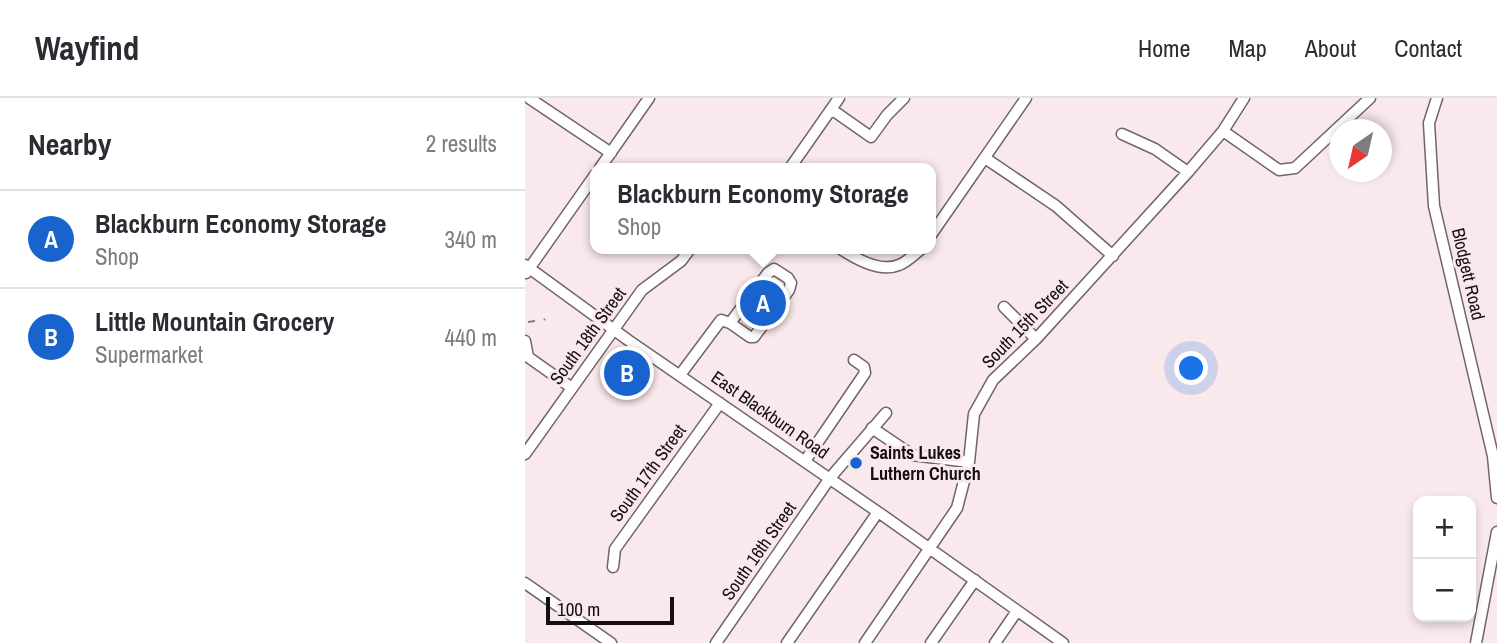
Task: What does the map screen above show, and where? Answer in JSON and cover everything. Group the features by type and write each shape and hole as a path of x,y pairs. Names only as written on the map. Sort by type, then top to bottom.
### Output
{"street":[{"path":"529,98 611,153"},
{"path":"604,163 649,98"},
{"path":"793,163 839,98"},
{"path":"831,109 871,137 904,98"},
{"path":"936,228 1026,98"},
{"name":"South 15th Street","path":"865,643 957,508 969,462 975,414 993,380 1036,339 1188,172 1223,131 1244,98"},
{"path":"1223,131 1279,170 1295,168 1370,98"},
{"name":"Blodgett Road","path":"1437,98 1429,123 1433,206 1493,456 1497,498"},
{"path":"1122,134 1155,149 1188,172"},
{"path":"985,158 1056,206 1113,256"},
{"path":"527,270 590,182"},
{"name":"South 18th Street","path":"525,454 642,290 681,261 686,254"},
{"path":"849,254 863,262 895,267 915,254"},
{"path":"895,267 897,280"},
{"path":"680,375 721,320 754,337 789,289 791,283 788,278 774,269 730,323"},
{"name":"East Blackburn Road","path":"527,270 879,512 1063,643"},
{"path":"1005,307 1036,339"},
{"path":"621,351 628,340"},
{"path":"525,341 528,357 572,388"},
{"path":"649,370 657,359"},
{"path":"804,461 865,373 864,367 854,360"},
{"name":"South 17th Street","path":"613,567 615,549 720,403"},
{"name":"South 16th Street","path":"716,643 830,478 886,413"},
{"path":"872,428 912,455 969,462"},
{"path":"787,643 879,512"},
{"path":"1476,643 1497,533"},
{"path":"931,643 975,580"},
{"path":"525,583 611,643"},
{"path":"995,643 1017,611"}],"path":[{"path":"528,323 535,321"}],"place":[{"name":"Blackburn Economy Storage","path":"763,303"},
{"name":"Little Mountain Grocery","path":"627,373"},
{"name":"Saints Lukes Luthern Church","path":"856,463"}]}
